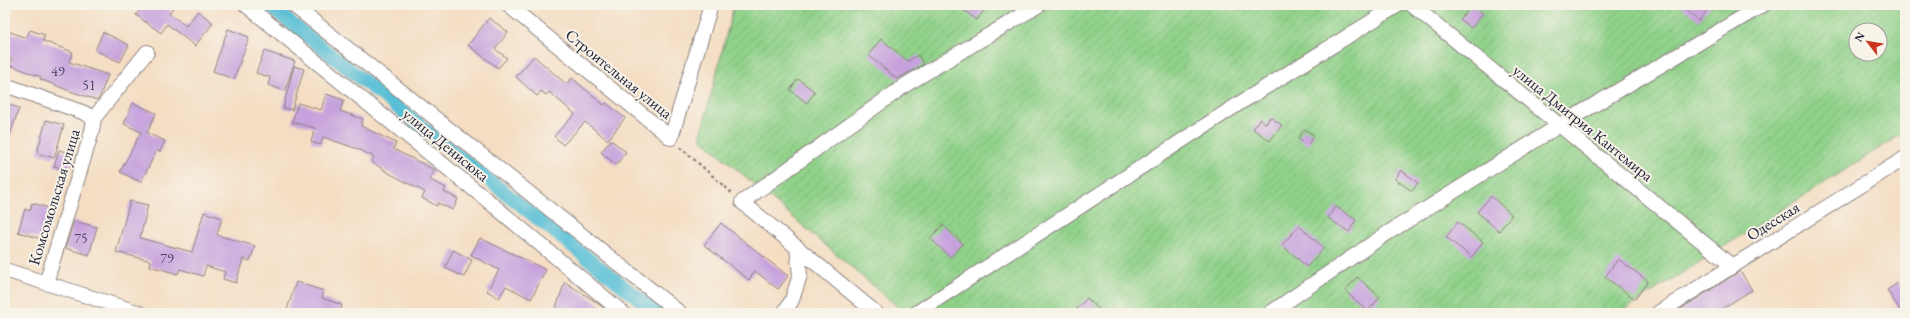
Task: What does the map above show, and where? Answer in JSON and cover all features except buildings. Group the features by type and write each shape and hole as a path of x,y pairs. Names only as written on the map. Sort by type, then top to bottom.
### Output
{"street":[{"name":"улица Денисюка","path":"246,5 487,200 623,313"},
{"path":"293,5 680,313"},
{"name":"Строительная улица","path":"508,5 671,138"},
{"path":"671,138 711,5"},
{"path":"876,313 742,202 907,84 1039,5"},
{"path":"916,313 1234,107 1398,5"},
{"name":"улица Дмитрия Кантемира","path":"1412,5 1732,266"},
{"path":"1270,313 1386,234 1560,125 1763,5"},
{"path":"94,118 147,52"},
{"name":"Комсомольская улица","path":"5,85 82,112 94,118 92,131 46,283"},
{"name":"Одесская","path":"1658,313 1905,158"},
{"path":"784,313 792,300 800,275 797,247"},
{"path":"5,270 140,313"}],"path":[{"path":"671,138 742,202"}],"green space":[{"path":"734,5 1905,5 1905,132 1619,313 905,313 700,138"}],"waterway":[{"path":"268,5 657,313"}]}
